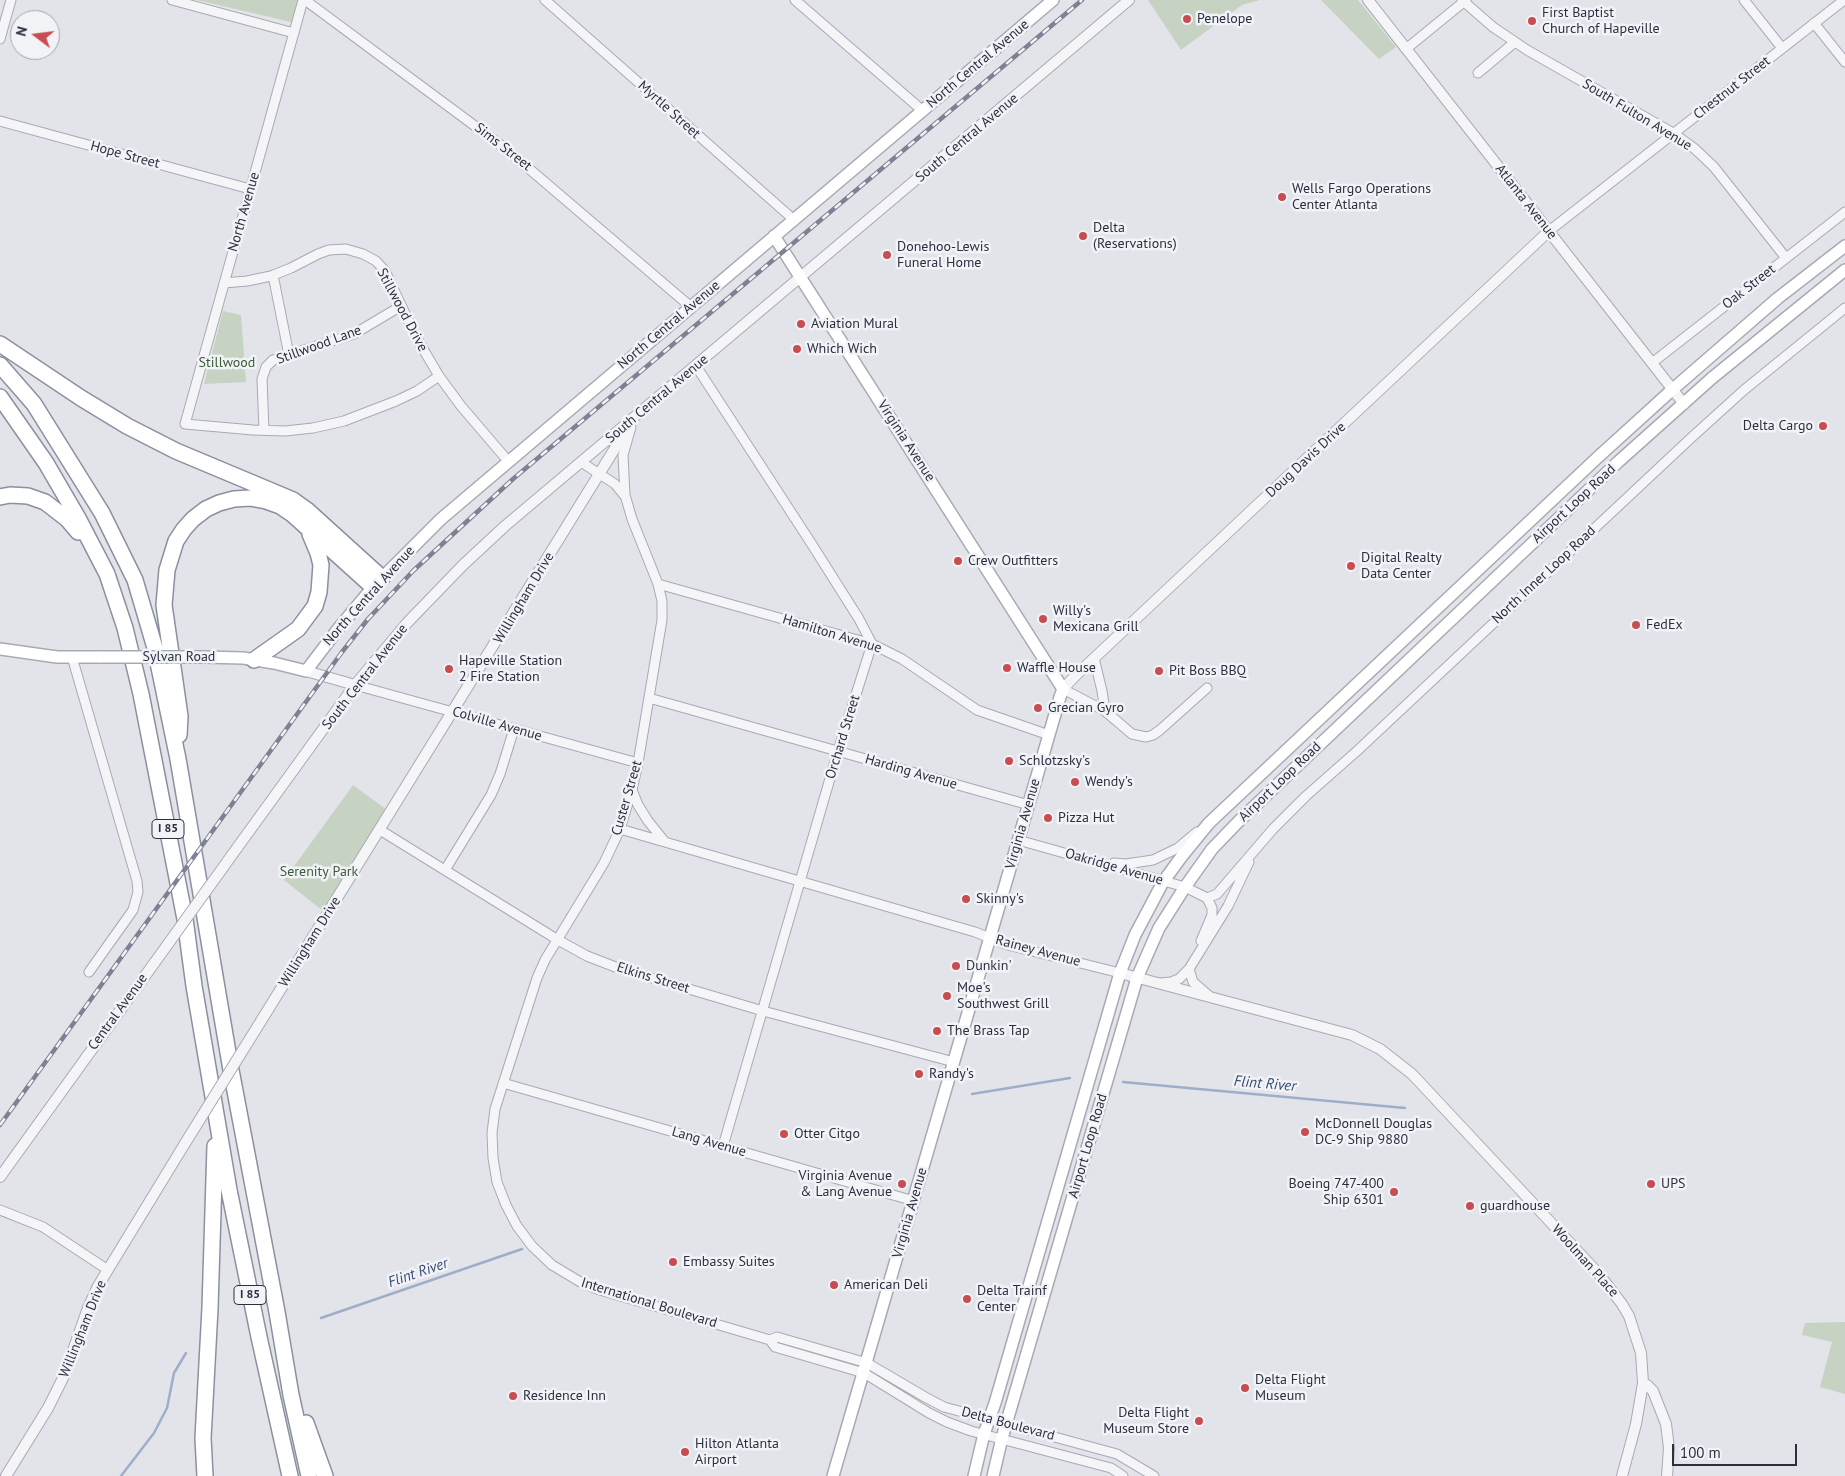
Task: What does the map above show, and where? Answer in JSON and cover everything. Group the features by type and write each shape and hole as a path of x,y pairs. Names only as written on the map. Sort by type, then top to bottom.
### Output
{"highway":[{"path":"0,344 81,398 128,426 176,451 279,492 293,500 307,510 378,583"},
{"name":"I 85","path":"0,365 34,404 102,513 135,580 154,648 178,759 230,1070 277,1312 291,1395 309,1476"},
{"name":"I 85","path":"0,397 46,463 78,518 107,574 124,628 140,694 186,919 194,986 256,1328 290,1476"},
{"path":"0,496 28,496 45,502 67,519 95,552"},
{"path":"178,759 180,716 164,605 167,570 176,541 193,519 206,509 234,499 250,498 266,501 280,506 292,514 378,583"},
{"path":"254,660 298,629 315,606 319,592 321,565 314,540 306,526"},
{"path":"205,1476 204,1438 216,1112"},
{"path":"277,1312 308,1430 325,1476"}],"main road":[{"name":"North Central Avenue","path":"306,671 338,629 378,583 441,519 1053,0"},
{"name":"Virginia Avenue","path":"774,236 1064,689 1018,840 834,1476"},
{"name":"Airport Loop Road","path":"974,1476 984,1434 1120,973 1135,935 1163,882 1209,823 1672,389 1778,298 1845,246"},
{"name":"Airport Loop Road","path":"993,1476 1006,1424 1136,978 1159,928 1185,887 1212,850 1240,820 1618,462 1740,354 1845,270"},
{"name":"Sylvan Road","path":"0,650 72,657 204,657 254,660 306,671"}],"street":[{"path":"0,39 11,0"},
{"path":"172,0 294,33"},
{"name":"North Avenue","path":"264,430 185,424 304,0"},
{"name":"Sims Street","path":"304,0 506,149 691,307"},
{"name":"Myrtle Street","path":"545,0 793,219"},
{"path":"795,0 923,111"},
{"name":"South Central Avenue","path":"237,848 356,685 407,623 463,565 505,526 1129,0"},
{"name":"Atlanta Avenue","path":"1368,0 1684,404"},
{"path":"1744,0 1782,48"},
{"name":"Chestnut Street","path":"1549,231 1844,0"},
{"path":"1406,49 1464,1"},
{"name":"South Fulton Avenue","path":"1464,1 1493,27 1515,42 1673,133 1695,149 1714,167 1786,258"},
{"path":"1814,23 1845,62"},
{"path":"1478,73 1515,42"},
{"name":"Hope Street","path":"0,121 250,189"},
{"name":"Oak Street","path":"1652,363 1845,212"},
{"name":"Doug Davis Drive","path":"1064,689 1070,680 1549,231"},
{"name":"Stillwood Drive","path":"224,283 247,281 273,275 329,250 346,250 363,254 376,261 385,271 416,337 439,376 461,406 508,461"},
{"path":"273,275 290,355"},
{"name":"Stillwood Lane","path":"264,430 262,380 266,367 273,360 354,334 401,306"},
{"name":"North Inner Loop Road","path":"1208,898 1217,894 1273,829 1306,796 1357,751 1691,438 1744,390 1845,308"},
{"path":"696,366 811,543 859,619 872,644"},
{"path":"264,430 285,431 313,428 344,421 396,401 417,391 439,376"},
{"name":"Willingham Drive","path":"6,1476 48,1408 64,1376 88,1308 98,1286 634,417"},
{"name":"Custer Street","path":"503,1083 538,978 558,940 604,863 620,829 638,764 662,620 662,601 658,584 632,519 625,495 623,455 634,417"},
{"path":"581,462 615,484 625,495"},
{"name":"Hamilton Avenue","path":"658,584 872,644 902,659 977,710 1049,735"},
{"name":"Orchard Street","path":"723,1146 838,751 872,644"},
{"path":"72,657 137,881 138,892 133,910 89,972"},
{"path":"1094,658 1105,711"},
{"name":"Sylvan Road","path":"306,671 356,685"},
{"name":"Colville Avenue","path":"356,685 638,764"},
{"path":"1064,689 1105,711 1132,734 1146,737 1160,730 1207,688"},
{"name":"Harding Avenue","path":"649,698 1029,805"},
{"path":"445,870 491,795 500,774 514,729"},
{"path":"632,790 638,805 648,821 666,842"},
{"name":"Airport Loop Road","path":"1091,861 1126,864 1153,860 1178,848 1209,823"},
{"name":"Rainey Avenue","path":"620,829 801,881 1008,945 1352,1035 1380,1049 1405,1067"},
{"name":"Elkins Street","path":"380,830 587,956 618,968 763,1011 954,1062"},
{"name":"Oakridge Avenue","path":"1018,840 1185,887 1208,898"},
{"name":"Central Avenue","path":"0,1177 237,848"},
{"name":"North Inner Loop Road","path":"1157,983 1171,982 1179,979 1189,968 1228,906 1253,853"},
{"path":"1208,898 1212,908 1212,915 1189,968 1193,982 1210,997"},
{"name":"Woolman Place","path":"1405,1067 1598,1273 1615,1294 1629,1316 1641,1353 1643,1383 1636,1424 1622,1476"},
{"name":"Lang Avenue","path":"503,1083 914,1200"},
{"name":"International Boulevard","path":"503,1083 492,1133 493,1158 497,1182 517,1226 532,1246 552,1264 567,1274 600,1290 770,1340 776,1347 865,1368"},
{"path":"0,1210 43,1227 108,1270"},
{"name":"Delta Boulevard","path":"865,1368 944,1407 1117,1454 1154,1476"},
{"name":"Delta Boulevard","path":"865,1368 938,1418 971,1431 1111,1468 1123,1476"},
{"path":"1643,1383 1647,1384 1653,1391 1666,1424 1669,1448 1667,1476"}],"green space":[{"path":"197,0 301,0 295,23"},
{"path":"1148,0 1260,0 1242,5 1181,50"},
{"path":"1321,0 1358,0 1396,47 1379,59"},
{"name":"Stillwood","path":"223,311 241,315 246,382 204,384"},
{"name":"Serenity Park","path":"353,785 387,810 323,911 284,880"},
{"path":"1845,1322 1845,1394 1820,1387 1832,1342 1802,1335 1805,1323"}],"waterway":[{"name":"Flint River","path":"972,1094 1070,1078"},
{"name":"Flint River","path":"1123,1082 1405,1108"},
{"name":"Flint River","path":"321,1318 522,1249"},
{"name":"Flint River","path":"121,1476 154,1433 167,1408 174,1373 186,1353"}],"railway":[{"path":"0,1125 342,652 368,619 413,571 513,479 1082,0"}],"place":[{"name":"Penelope","path":"1187,19"},
{"name":"First Baptist Church of Hapeville","path":"1532,21"},
{"name":"Wells Fargo Operations Center Atlanta","path":"1282,197"},
{"name":"Delta (Reservations)","path":"1083,236"},
{"name":"Donehoo-Lewis Funeral Home","path":"887,255"},
{"name":"Aviation Mural","path":"801,324"},
{"name":"Which Wich","path":"797,349"},
{"name":"Delta Cargo","path":"1823,426"},
{"name":"Crew Outfitters","path":"958,561"},
{"name":"Digital Realty Data Center","path":"1351,566"},
{"name":"Willy's Mexicana Grill","path":"1043,619"},
{"name":"FedEx","path":"1636,625"},
{"name":"Waffle House","path":"1007,668"},
{"name":"Hapeville Station 2 Fire Station","path":"449,669"},
{"name":"Pit Boss BBQ","path":"1159,671"},
{"name":"Grecian Gyro","path":"1038,708"},
{"name":"Schlotzsky's","path":"1009,761"},
{"name":"Wendy's","path":"1075,782"},
{"name":"Pizza Hut","path":"1048,818"},
{"name":"Skinny's","path":"966,899"},
{"name":"Dunkin'","path":"956,966"},
{"name":"Moe's Southwest Grill","path":"947,996"},
{"name":"The Brass Tap","path":"937,1031"},
{"name":"Randy's","path":"919,1074"},
{"name":"McDonnell Douglas DC-9 Ship 9880","path":"1305,1132"},
{"name":"Otter Citgo","path":"784,1134"},
{"name":"Virginia Avenue & Lang Avenue","path":"902,1184"},
{"name":"UPS","path":"1651,1184"},
{"name":"Boeing 747-400 Ship 6301","path":"1394,1192"},
{"name":"guardhouse","path":"1470,1206"},
{"name":"Embassy Suites","path":"673,1262"},
{"name":"American Deli","path":"834,1285"},
{"name":"Delta Trainf Center","path":"967,1299"},
{"name":"Delta Flight Museum","path":"1245,1388"},
{"name":"Residence Inn","path":"513,1396"},
{"name":"Delta Flight Museum Store","path":"1199,1421"},
{"name":"Hilton Atlanta Airport","path":"685,1452"}]}
